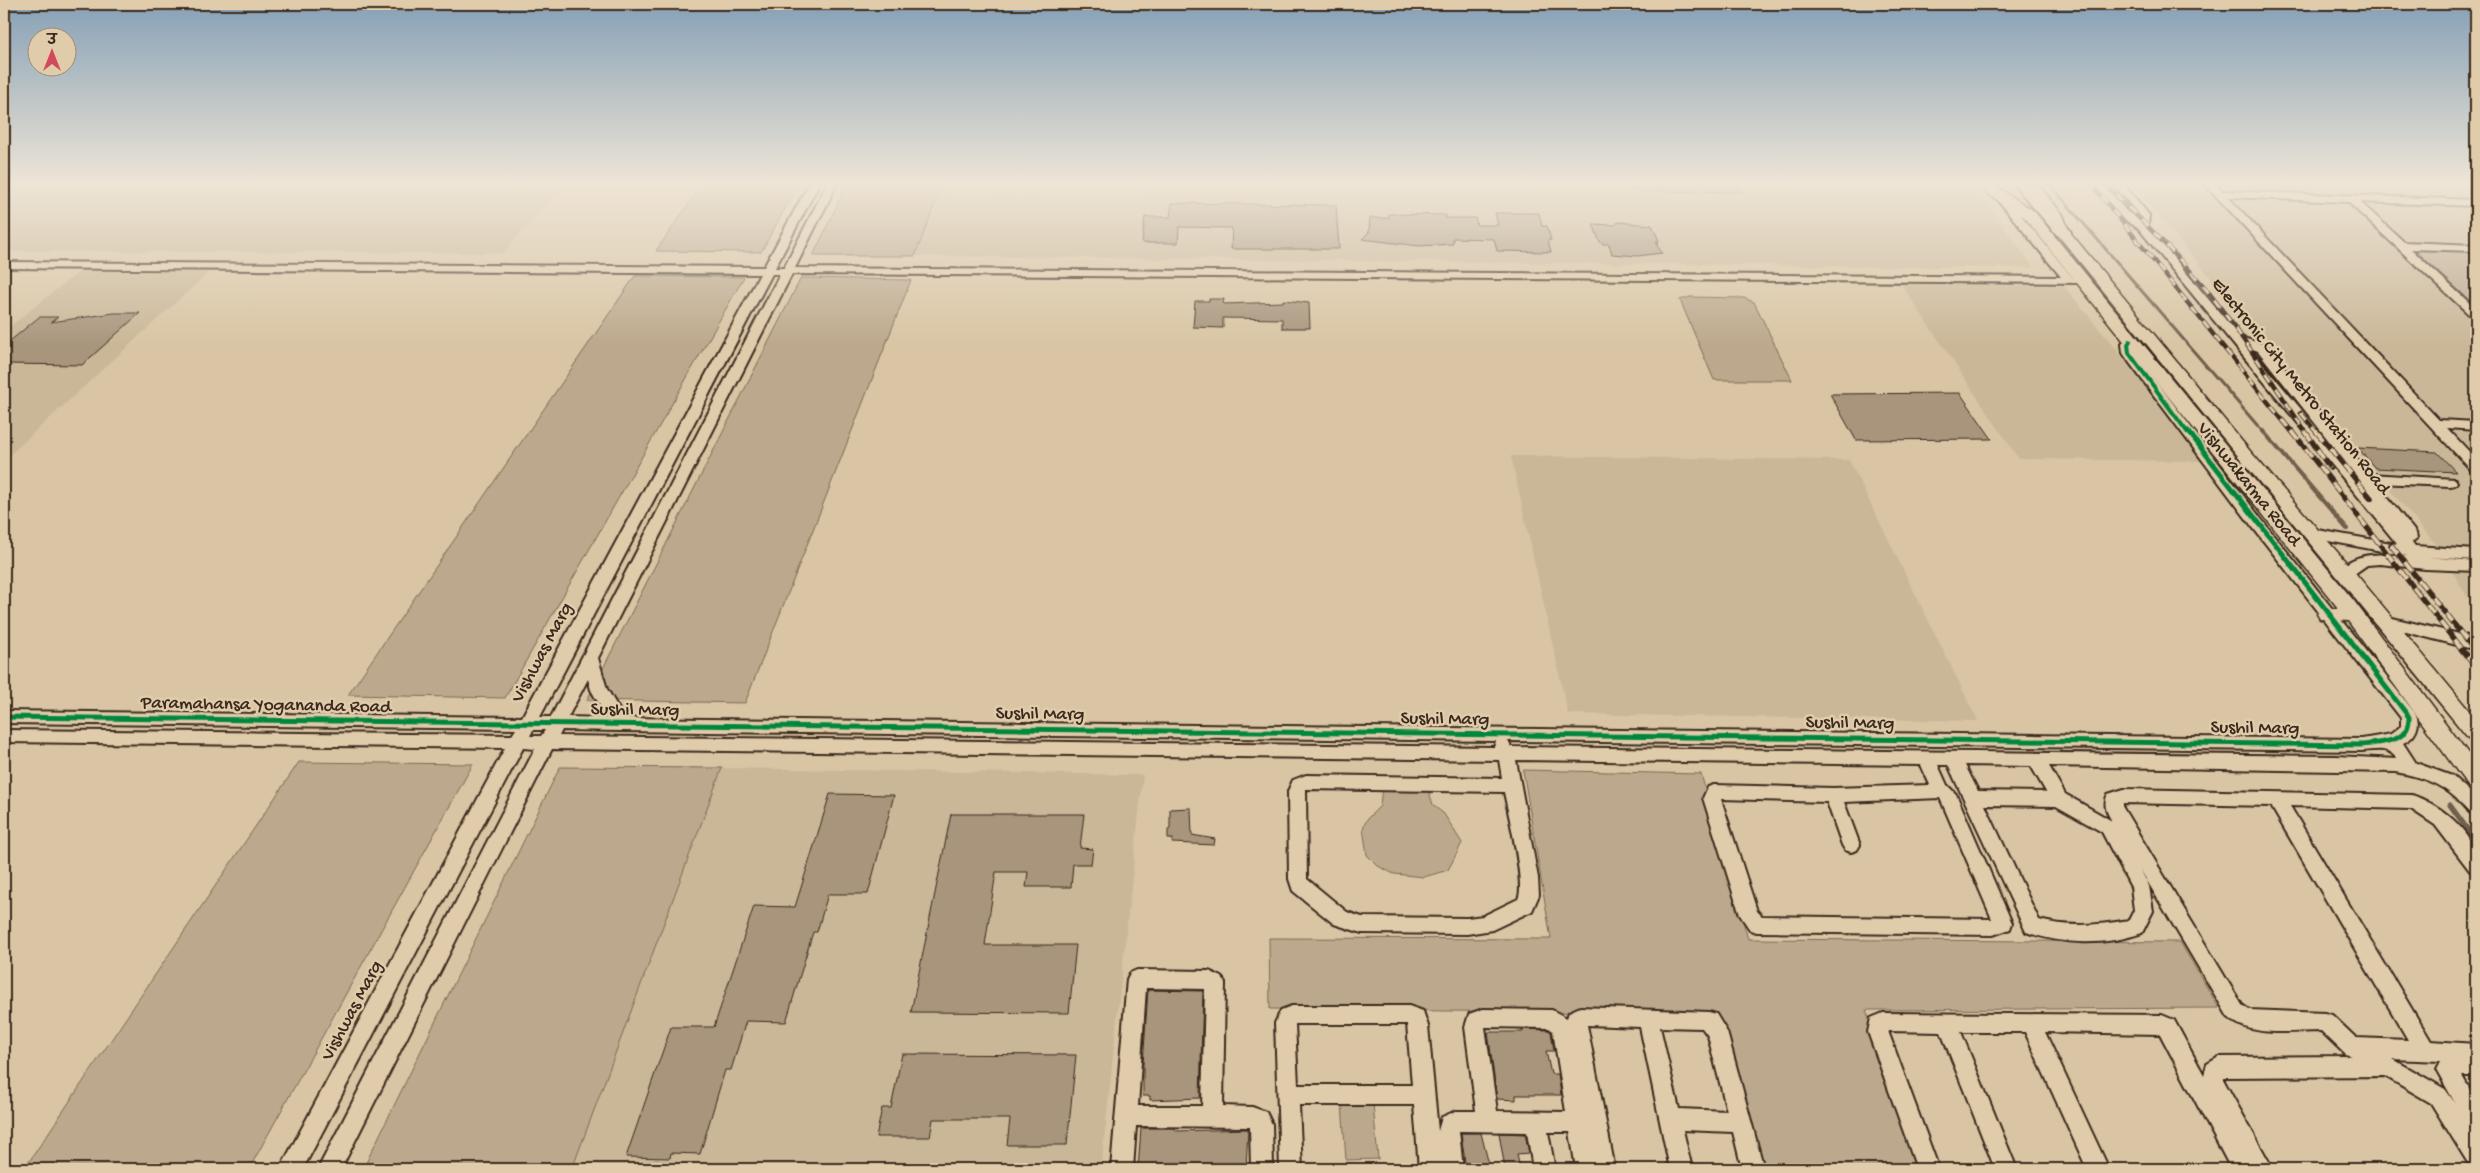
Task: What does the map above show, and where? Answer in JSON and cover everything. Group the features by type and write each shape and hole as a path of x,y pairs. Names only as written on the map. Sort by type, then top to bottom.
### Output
{"main road":[{"name":"Vishwakarma Road","path":"2045,237 2072,277 2130,341 2203,428 2354,615 2414,709 2476,780"},
{"name":"Vishwakarma Road","path":"2067,237 2244,455 2345,573 2476,733"},
{"path":"2203,428 2217,435 2224,434 2223,429"},
{"path":"2224,454 2223,450 2229,448 2244,455"},
{"path":"2327,614 2354,615"}],"street":[{"name":"Vishwas Marg","path":"291,1169 786,237"},
{"path":"329,1169 805,237"},
{"path":"2039,237 2072,277"},
{"name":"Electronic City Metro Station Road","path":"2151,237 2238,339 2412,552 2425,564"},
{"path":"2260,237 2476,466"},
{"path":"2392,237 2476,315"},
{"path":"2401,245 2476,248"},
{"path":"4,256 770,266"},
{"path":"4,265 790,266 2072,277"},
{"path":"2238,339 2262,348 2409,533 2412,552"},
{"path":"2130,341 2128,344 2129,353 2135,362 2327,614 2414,709"},
{"path":"2437,424 2476,426"},
{"path":"2367,478 2450,482"},
{"path":"2312,534 2412,552 2476,555"},
{"path":"2345,573 2358,564 2371,559 2476,566"},
{"path":"2384,621 2476,644"},
{"path":"590,658 599,690 620,725"},
{"name":"Sushil Marg","path":"528,724 2362,745 2395,740 2409,731 2414,709"},
{"name":"Paramahansa Yogananda Road","path":"4,717 528,724"},
{"path":"1498,735 1506,754 1512,785 1529,878 1530,895 1525,905 1485,924 1467,926 1362,925 1341,918 1300,885 1298,879 1297,791 1299,785 1306,782 1512,785"},
{"name":"Paramahansa Yogananda Road","path":"4,736 518,742"},
{"name":"Sushil Marg","path":"518,742 2335,763 2407,767 2446,779 2460,789 2476,809"},
{"path":"2385,742 2402,752 2408,763 2407,767"},
{"path":"1927,759 1938,788 1947,794 2003,923 1993,927 1756,924 1749,915 1712,798 1714,792 1833,795 1924,794 1936,792 1938,788"},
{"path":"1954,759 2033,926 2061,934 2102,933 2135,927 2144,911 2140,886 2108,827 2080,813 2059,799 2036,760"},
{"path":"1833,795 1851,844"},
{"path":"2476,866 2441,817 2426,807 2412,802 2124,796 2114,799 2114,809 2235,1011 2243,1018 2254,1021 2325,1022 2352,1047 2476,1053"},
{"path":"1973,798 2059,799"},
{"path":"2276,799 2425,1050"},
{"path":"1122,1169 1136,979 1209,980 1215,983 1212,1116"},
{"path":"1291,1169 1285,1023 1288,1017 1292,1015 1409,1015 1416,1018 1430,1169"},
{"path":"1604,1169 1576,1019 1580,1016 1702,1019 1709,1022 1717,1032 1753,1169"},
{"path":"1648,1017 1682,1169"},
{"path":"1488,1122 1475,1026 1476,1021 1483,1018 1552,1019 1558,1021 1562,1026 1587,1169"},
{"path":"1928,1169 1878,1032 1878,1025 1883,1022 2162,1024 2167,1027 2243,1169"},
{"path":"1947,1022 2006,1169"},
{"path":"2030,1022 2098,1169"},
{"path":"2262,1169 2214,1083 2214,1071 2219,1067 2388,1066 2438,1096 2476,1155"},
{"path":"2476,1066 2450,1066 2446,1069 2476,1119"},
{"path":"1288,1095 1424,1095"},
{"path":"1126,1116 1212,1116 1252,1117 1258,1119 1261,1124 1262,1169"},
{"path":"1670,1119 1740,1122"},
{"path":"1452,1169 1448,1132 1450,1124 1456,1121 1579,1122"},
{"path":"1536,1122 1544,1169"}],"shaded area":[{"path":"4,237 518,237 503,253 4,251"},
{"path":"666,237 770,237 761,252 656,251"},
{"path":"822,237 922,237 915,256 813,256"},
{"path":"922,237 2011,237 2034,268 915,256"},
{"path":"2176,237 2476,237 2476,611 2434,542"},
{"path":"2414,249 2476,252 2476,306"},
{"path":"80,271 209,272 4,460 4,331"},
{"path":"635,276 744,277 505,698 348,695"},
{"path":"801,278 911,280 745,703 587,700"},
{"path":"1901,284 2064,286 2208,461 2019,459"},
{"path":"1690,297 1744,298 1754,302 1792,380 1714,380 1680,300"},
{"path":"1511,456 1849,460 1978,721 1568,714"},
{"path":"299,762 473,764 249,1169 24,1169"},
{"path":"560,767 722,768 572,1169 363,1169"},
{"path":"722,768 1143,775 1101,1169 572,1169"},
{"path":"1523,770 1701,774 1748,939 2180,942 2219,1008 1866,1010 1923,1169 1757,1169 1716,1014 1270,1009 1269,938 1551,939"},
{"path":"1382,787 1428,788 1433,805 1444,814 1462,843 1448,870 1424,877 1394,874 1378,866 1367,855 1363,828 1367,819 1380,806"},
{"path":"1342,1104 1373,1104 1378,1159 1346,1160"}],"building":[{"path":"1143,237 1178,237 1178,243 1142,243"},
{"path":"1232,237 1338,237 1339,249 1231,249"},
{"path":"1364,237 1550,237 1551,240 1548,240 1551,252 1497,251 1494,239 1453,238 1453,244 1419,246 1362,239"},
{"path":"1598,237 1657,237 1659,241 1656,241 1659,244 1656,244 1662,253 1637,256 1612,254 1609,244 1602,244"},
{"path":"1209,299 1224,299 1223,304 1283,302 1283,300 1309,303 1310,328 1282,328 1282,319 1223,318 1223,328 1193,327 1195,301 1209,301"},
{"path":"114,313 140,313 82,365 4,364 4,346 39,317 58,317 51,322"},
{"path":"1960,393 1992,439 1856,440 1830,394"},
{"path":"2358,448 2437,452 2456,472 2375,468"},
{"path":"830,794 894,795 868,894 828,894 817,932 813,932 786,1022 746,1021 731,1070 725,1070 700,1154 671,1153 670,1158 626,1157 671,1027 714,1027 754,906 795,907"},
{"path":"1191,808 1192,835 1215,839 1214,845 1172,843 1173,839 1168,839 1170,809"},
{"path":"951,814 1084,814 1080,848 1093,849 1091,864 1073,864 1071,887 1026,887 1028,872 996,872 985,945 1076,945 1069,1013 911,1012"},
{"path":"1148,990 1203,991 1200,1098 1150,1100 1150,1096 1143,1096 1143,1064"},
{"path":"1522,1029 1548,1030 1551,1032 1554,1051 1546,1051 1551,1074 1558,1074 1561,1095 1516,1095 1516,1100 1497,1099 1488,1032 1523,1032"},
{"path":"902,1054 1076,1055 1067,1145 1007,1145 1010,1119 933,1119 930,1137 876,1137 882,1108 891,1108"},
{"path":"1141,1128 1175,1128 1176,1131 1248,1129 1246,1169 1138,1169"},
{"path":"1461,1133 1481,1133 1490,1169 1466,1169"},
{"path":"1499,1133 1525,1134 1529,1153 1517,1154 1520,1169 1505,1169"}],"waterway":[{"path":"2095,237 2264,433"},
{"path":"2263,431 2347,529"},
{"path":"2450,805 2476,841"}],"railway":[{"path":"2134,237 2293,433"},
{"path":"2158,237 2194,275 2219,306 2306,433"},
{"path":"2301,413 2317,433"},
{"path":"2292,431 2476,668"},
{"path":"2305,431 2330,468"},
{"path":"2316,431 2371,498"},
{"path":"2391,545 2476,652"}],"cycle path":[{"path":"4,717 2362,745 2386,742 2402,736 2407,732 2409,717 2256,522 2135,362 2129,353 2128,344 2130,341"}]}
